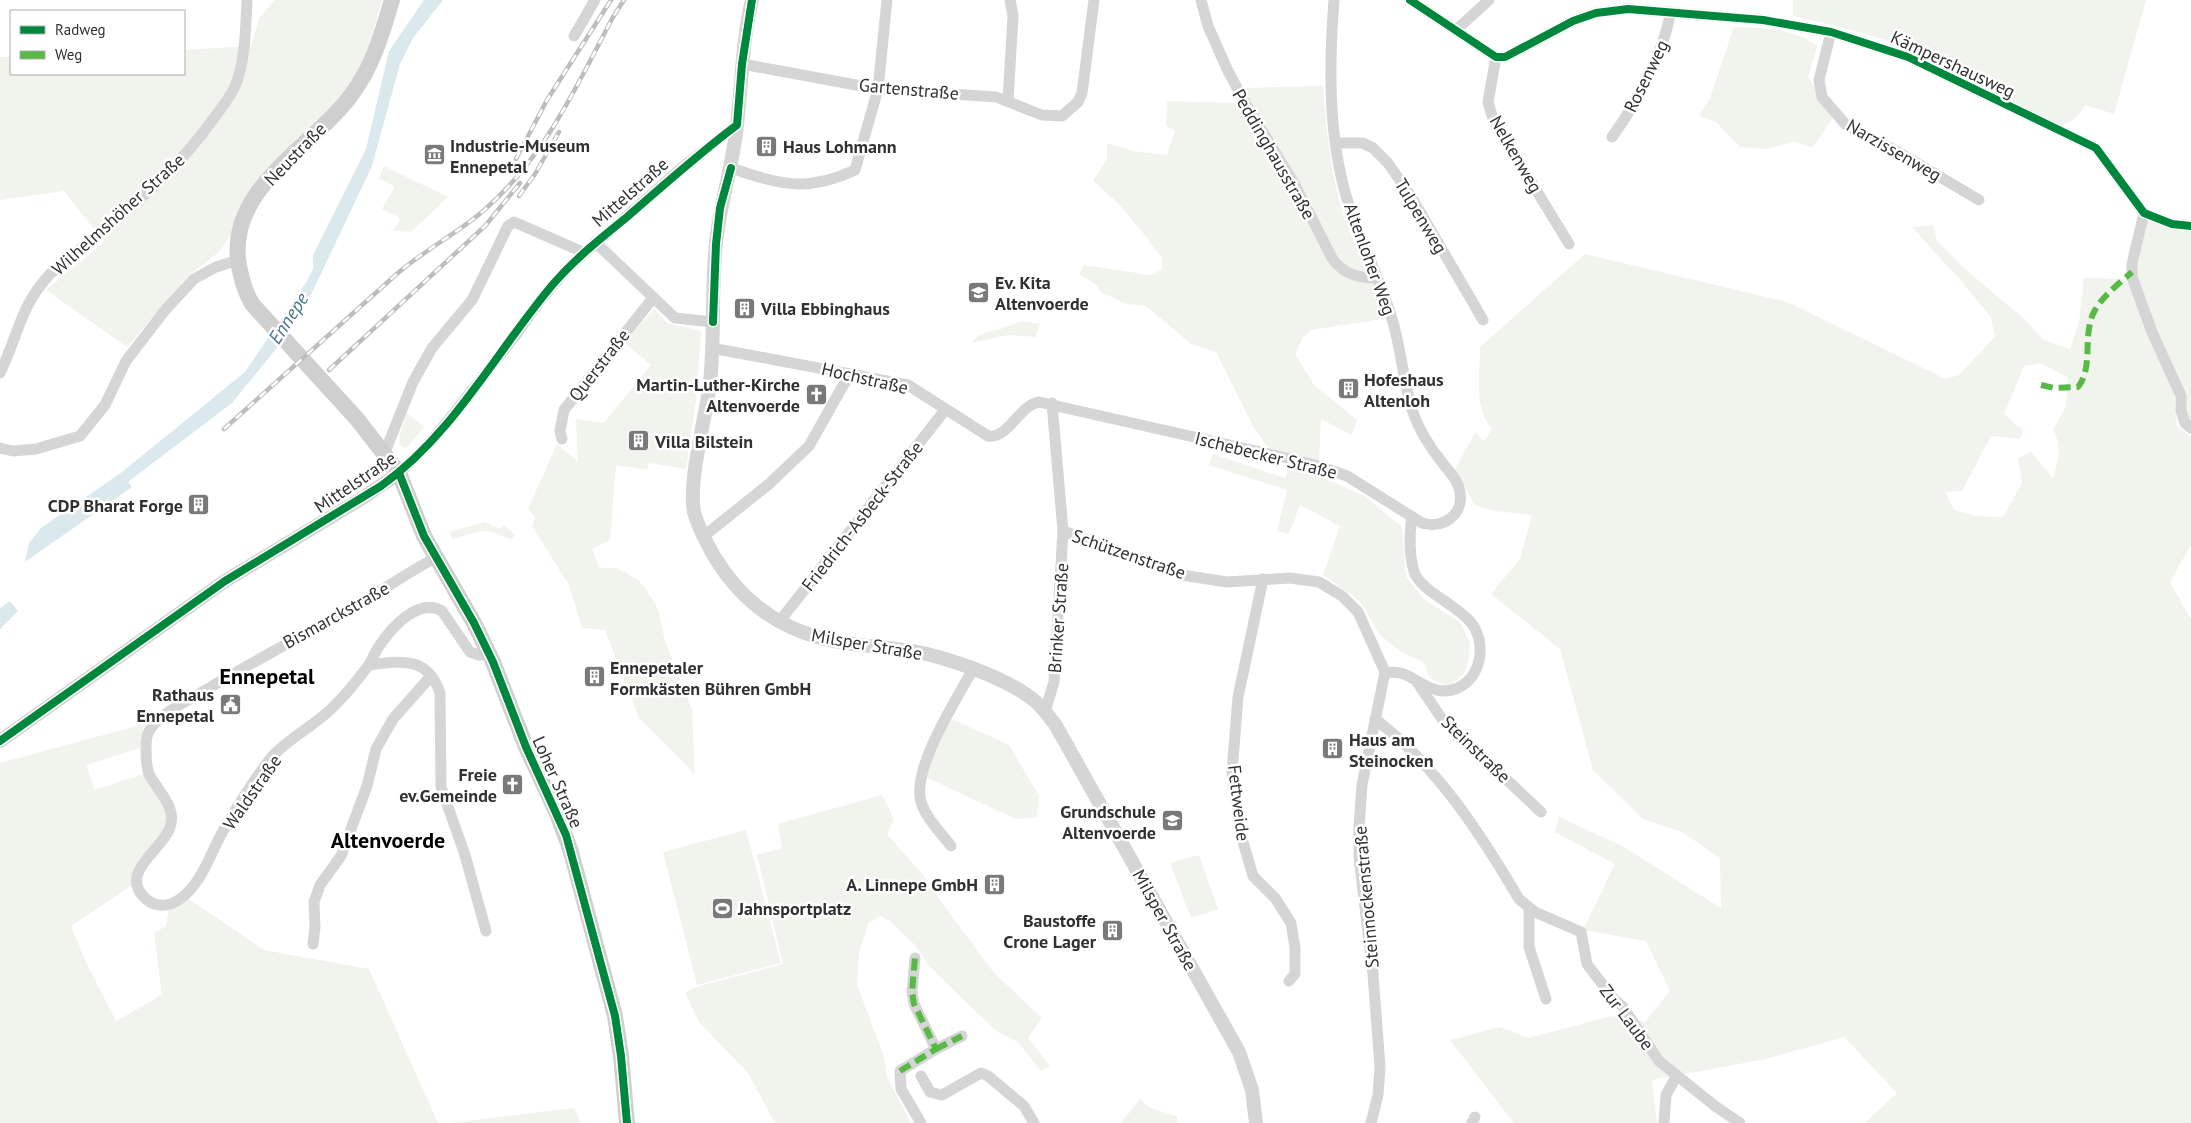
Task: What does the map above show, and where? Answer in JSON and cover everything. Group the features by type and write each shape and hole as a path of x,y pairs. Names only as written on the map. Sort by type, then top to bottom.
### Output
{"main road":[{"name":"Neustraße","path":"392,0 372,60 353,93 272,175 252,202 239,237 238,260 246,294 271,326 384,452 400,473"},
{"name":"Loher Straße","path":"400,473 424,536 489,653 529,754 558,816 571,852 615,1016 627,1123"}],"street":[{"name":"Wilhelmshöher Straße","path":"0,372 27,304 36,289 52,273 163,179 197,141 228,98 236,85 245,41 247,0"},
{"path":"574,36 595,0"},
{"name":"Milsper Straße","path":"752,0 742,64 731,168 720,208 716,244 710,384 693,497 697,522 719,565 738,590 758,609 778,622 818,638 929,654 973,669 1025,695 1045,711 1055,724 1239,1052 1252,1090 1256,1123"},
{"path":"731,168 766,180 803,186 829,180 855,170 878,89 887,0"},
{"path":"1008,100 1013,16 1010,0"},
{"name":"Gartenstraße","path":"742,64 878,89 987,96 1008,100 1042,115 1062,116 1072,109 1082,93 1094,0"},
{"name":"Peddinghausstraße","path":"1201,0 1208,26 1227,69 1295,186 1338,268 1349,274 1376,278"},
{"name":"Altenloher Weg","path":"1334,0 1330,83 1337,143 1347,198 1392,319 1413,414 1424,437 1456,479 1461,504"},
{"path":"1410,0 1496,57"},
{"path":"1456,30 1489,0"},
{"name":"Kämpershausweg","path":"1496,57 1506,57 1573,20 1596,13 1628,9 1764,20 1831,32 1908,57 2096,148 2144,213"},
{"name":"Rosenweg","path":"1612,137 1636,103 1654,68 1665,40 1671,12"},
{"name":"Narzissenweg","path":"1831,32 1818,80 1822,97 1846,125 1900,153 1979,200"},
{"name":"Nelkenweg","path":"1496,57 1488,102 1493,120 1569,244"},
{"name":"Mittelstraße","path":"0,741 225,581 364,497 400,473 430,444 515,336 548,290 584,252 688,162 737,125"},
{"name":"Tulpenweg","path":"1337,143 1363,143 1373,148 1388,163 1412,198 1483,320"},
{"path":"2188,425 2181,411 2181,396 2152,332 2132,277 2132,264 2144,213 2172,224 2191,226"},
{"path":"384,452 413,382 432,348 477,292 508,226 514,222 584,252"},
{"path":"595,242 675,318 712,322"},
{"path":"0,448 13,451 36,449 80,436 105,405 126,361 166,309 194,279 216,267 238,260"},
{"name":"Querstraße","path":"562,439 560,430 564,410 652,298"},
{"name":"Hochstraße","path":"712,348 908,385 981,434 994,437 999,435 1031,403 1052,403"},
{"path":"704,536 775,479 808,446 849,374"},
{"name":"Ischebecker Straße","path":"1052,403 1327,468 1363,484 1422,522 1436,525 1448,521 1458,511 1461,504"},
{"name":"Brinker Straße","path":"1045,711 1054,682 1063,531 1052,403"},
{"name":"Friedrich-Asbeck-Straße","path":"778,622 944,410"},
{"path":"1386,672 1404,674 1434,690 1456,689 1472,677 1477,668 1481,646 1478,634 1471,622 1416,575 1412,560 1412,517"},
{"name":"Schützenstraße","path":"1063,531 1182,575 1227,582 1290,578 1319,582 1342,596 1358,612 1386,672"},
{"name":"Bismarckstraße","path":"149,773 146,745 150,730 171,710 435,558"},
{"name":"Fettweide","path":"1263,579 1238,697 1232,772 1241,835 1253,876 1275,898 1291,923 1295,948 1295,974 1289,981"},
{"name":"Waldstraße","path":"149,773 170,808 172,817 170,829 162,842 139,868 136,876 137,885 147,899 154,903 168,905 178,901 196,881 227,824 272,758 331,709 369,665 379,645 395,626 412,613 425,607 436,608 442,612 470,652 479,655 489,653"},
{"path":"369,665 408,662 425,669 431,676 440,694 441,787 465,854 486,931"},
{"path":"951,846 921,802 921,781 926,759 973,669"},
{"name":"Steinnockenstraße","path":"1371,1123 1378,1095 1380,1067 1373,974 1359,857 1359,827 1362,785 1386,672"},
{"path":"313,944 315,927 314,902 320,885 341,856 367,786 376,749 393,719 431,676"},
{"name":"Steinstraße","path":"1416,681 1442,719 1541,812"},
{"name":"Zur Laube","path":"1375,719 1396,735 1447,789 1519,899 1529,908 1550,920 1580,932 1587,964 1623,1008 1659,1061 1676,1077 1740,1123"},
{"path":"1529,908 1529,947 1546,999"},
{"path":"915,958 912,992 914,1004 936,1049"},
{"path":"921,1123 901,1089 900,1071 962,1036"},
{"path":"921,1076 930,1092 942,1095 981,1073 988,1076 1024,1106 1034,1123"},
{"path":"1664,1123 1666,1095 1676,1077"}],"shaded area":[{"path":"274,0 382,0 368,48 354,79 236,226 219,252 187,277 127,347 46,290 104,242 64,191 0,200 0,57 10,57 10,75 185,75 185,50 251,46 259,19"},
{"path":"1793,0 2146,0 2114,114 2085,105 2080,114 2074,119 2056,127 1965,75 1908,48 1866,34 1793,16"},
{"path":"1734,27 1789,32 1809,40 1817,46 1808,77 1834,116 1813,147 1794,142 1766,149 1740,147 1716,122 1699,116 1710,98"},
{"path":"1323,86 1330,157 1343,215 1389,318 1311,330 1303,337 1295,354 1314,385 1357,420 1352,435 1321,419 1319,461 1267,447 1253,426 1216,352 1191,344 1146,306 1126,304 1101,292 1095,284 1079,274 1084,265 1150,275 1162,269 1162,258 1143,233 1119,204 1093,181 1107,159 1107,143 1133,151 1167,155 1175,131 1166,126 1167,101 1237,103 1244,88"},
{"path":"384,166 448,197 411,232 394,231 400,218 382,209 395,187 379,178"},
{"path":"2148,220 2191,229 2191,425 2135,277"},
{"path":"1933,225 1937,241 1965,269 2022,317 2044,340 2070,349 2079,322 2084,278 2132,279 2174,393 2177,426 2191,437 2191,545 2170,582 2191,619 2191,1123 1865,1123 1897,1093 1844,1037 1766,1059 1652,1080 1657,1123 1514,1123 1450,1040 1500,1027 1528,1038 1612,1016 1645,1022 1670,991 1646,941 1583,930 1615,864 1555,832 1559,817 1624,847 1721,908 1720,858 1682,832 1643,819 1593,770 1560,649 1491,594 1520,559 1532,515 1495,511 1475,505 1455,470 1475,432 1484,441 1492,429 1482,411 1480,401 1480,347 1585,254 1787,302 1946,379 1959,375 1995,337 1991,317 1912,227","holes":["2041,363 2068,378 2066,406 2053,430 2059,448 2053,478 2031,452 2018,458 2022,483 2003,517 1976,516 1954,510 1945,492 1962,491 1991,436 2020,439 2023,430 2004,414 2024,366"]},
{"path":"654,309 667,323 701,331 696,400 686,469 649,463 647,470 616,465 610,540 592,549 600,568 617,568 638,580 658,609 665,641 692,710 695,774 639,718 605,630 582,628 569,585 532,526 535,517 528,509 557,444 578,462 576,419 604,423 651,365 624,342"},
{"path":"1021,321 1040,324 1035,337 1008,335 971,343 987,332"},
{"path":"407,413 424,427 404,448 399,444 400,434"},
{"path":"1213,454 1285,478 1288,470 1319,476 1363,495 1402,527 1406,577 1425,600 1460,622 1470,643 1469,659 1464,674 1448,687 1430,678 1423,662 1400,651 1380,635 1360,601 1323,575 1340,526 1300,505 1289,534 1277,531 1287,490 1209,465"},
{"path":"485,522 499,529 504,525 515,535 512,539 484,531 452,539 449,532"},
{"path":"952,719 1009,745 1039,796 1037,817 1016,819 925,777 930,756"},
{"path":"144,724 140,748 86,765 95,790 143,774 164,805 169,818 164,833 135,866 132,885 71,926 85,960 116,1021 162,995 154,933 166,926 169,909 187,898 264,950 369,969 438,1123 0,1123 0,763"},
{"path":"882,795 894,819 887,834 937,891 936,895 994,973 1042,1018 1028,1038 1050,1066 1041,1071 1018,1042 995,1030 930,967 914,944 891,922 881,916 869,922 859,953 857,985 884,1056 887,1077 911,1123 775,1123 748,1073 699,1022 685,993 696,987 783,964 757,855 782,848 778,824"},
{"name":"Jahnsportplatz","path":"746,830 781,963 697,985 663,852"},
{"path":"1199,855 1218,909 1191,918 1170,863"},
{"path":"1140,1099 1150,1108 1177,1116 1177,1123 1121,1123"},
{"path":"574,1108 581,1123 449,1123 558,1110"}],"water":[{"name":"Ennepe","path":"424,0 443,0 413,38 400,64 372,166 309,299 289,333 232,403 128,482 132,487 25,562 29,543 41,528 122,472 245,372 307,281 313,269 313,255 366,149 389,51"},
{"path":"10,601 18,611 0,629 0,608"}],"railway":[{"path":"516,159 547,100 611,0"},
{"path":"224,429 399,272 472,220 504,191 523,169 557,121 624,0"},
{"path":"519,196 535,174 559,132"},
{"path":"329,370 485,226 520,183"}],"marked path":[{"path":"2041,385 2054,388 2078,387 2086,370 2089,331 2094,312 2106,295 2132,272"},
{"path":"900,1071 936,1049 914,1004 912,992 915,958"},
{"path":"936,1049 962,1036"}],"cycle path":[{"path":"0,741 225,581 381,486 431,442 453,417 533,309 562,274 598,241 737,125 742,64 752,0"},
{"path":"1410,0 1496,57 1505,57 1573,21 1596,13 1628,9 1763,20 1831,32 1908,57 2096,148 2144,213 2172,224 2191,226"},
{"path":"713,322 716,244 720,208 731,168"},
{"path":"399,473 424,536 474,623 493,662 526,747 566,835 615,1016 621,1056 627,1123"}],"place":[{"name":"Haus Lohmann","path":"767,146"},
{"name":"Industrie-Museum Ennepetal","path":"434,155"},
{"name":"Ev. Kita Altenvoerde","path":"979,292"},
{"name":"Villa Ebbinghaus","path":"745,308"},
{"name":"Hofeshaus Altenloh","path":"1348,389"},
{"name":"Martin-Luther-Kirche Altenvoerde","path":"816,394"},
{"name":"Villa Bilstein","path":"639,441"},
{"name":"CDP Bharat Forge","path":"199,505"},
{"name":"Ennepetaler Formkästen Bühren GmbH","path":"594,677"},
{"name":"Rathaus Ennepetal","path":"230,704"},
{"name":"Haus am Steinocken","path":"1333,749"},
{"name":"Freie ev.Gemeinde","path":"513,784"},
{"name":"Grundschule Altenvoerde","path":"1172,821"},
{"name":"A. Linnepe GmbH","path":"994,884"},
{"name":"Jahnsportplatz","path":"722,908"},
{"name":"Baustoffe Crone Lager","path":"1112,930"}],"district":[{"name":"Ennepetal","path":"267,676"},
{"name":"Altenvoerde","path":"388,840"}]}
